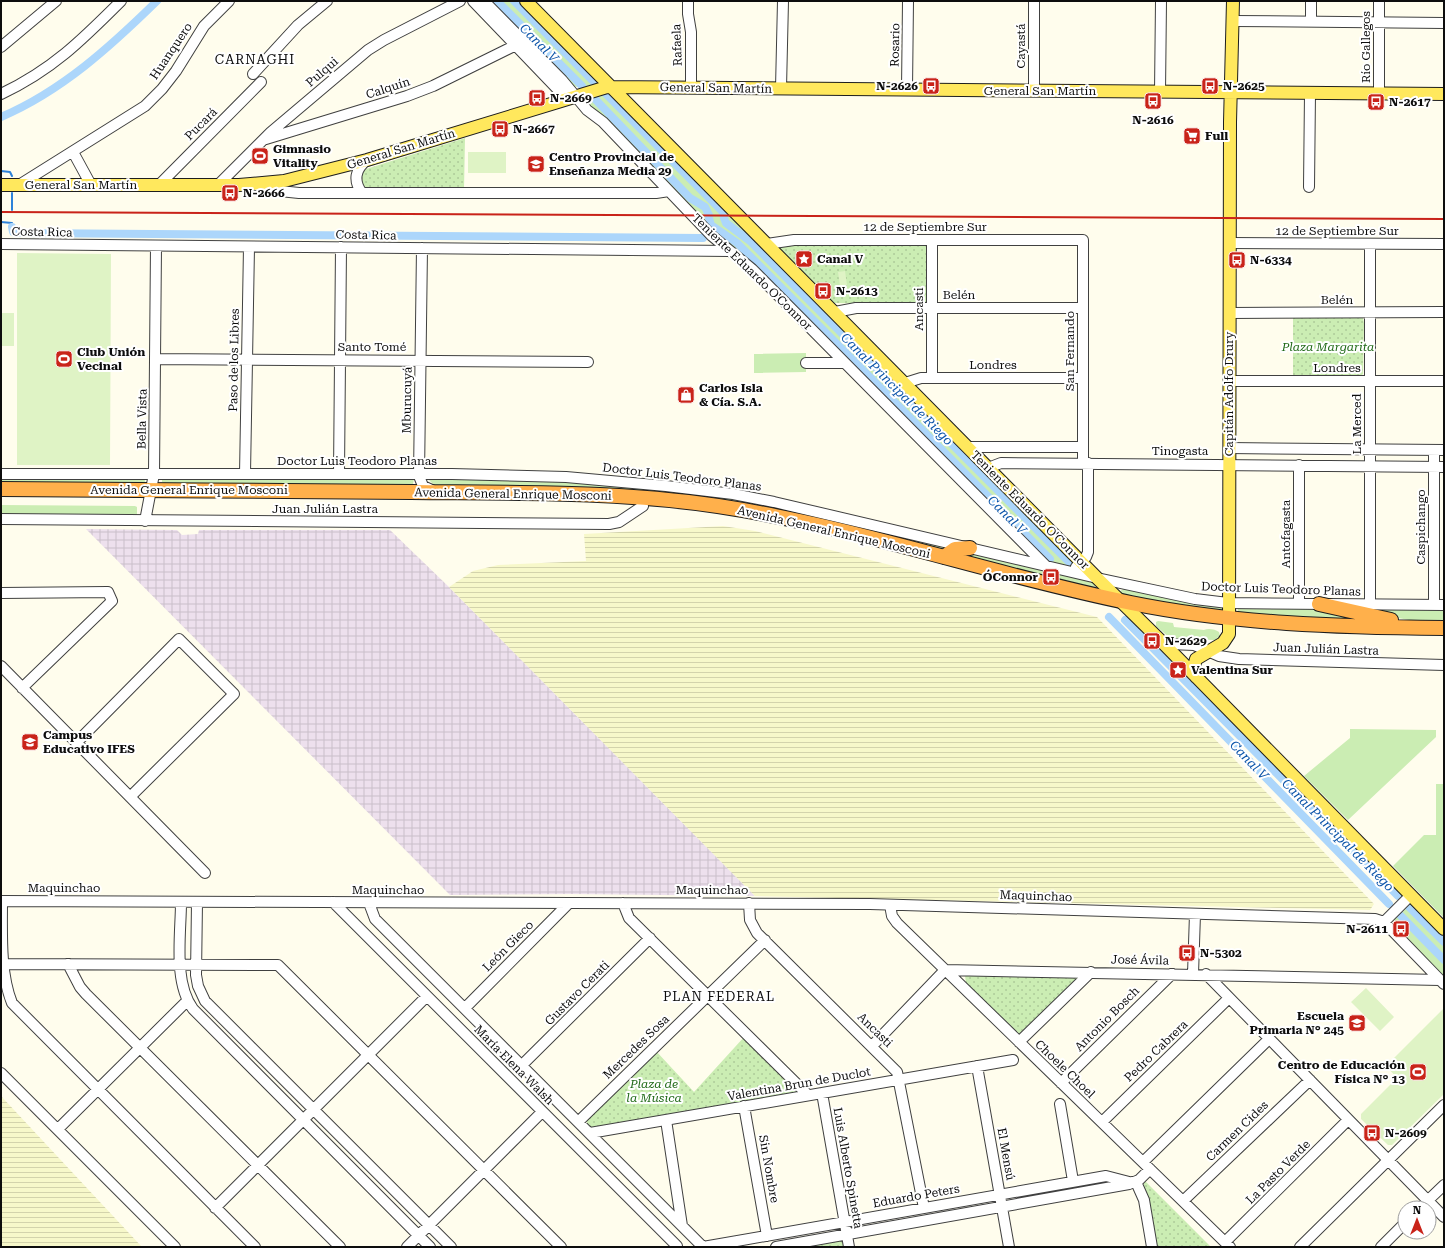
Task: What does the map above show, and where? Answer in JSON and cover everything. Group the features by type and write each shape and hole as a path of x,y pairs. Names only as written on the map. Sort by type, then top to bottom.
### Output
{"highway":[{"name":"Avenida General Enrique Mosconi","path":"1,489 150,495 643,506 710,514 781,527 1132,612 1229,623 1305,634 1444,636"},
{"name":"Avenida General Enrique Mosconi","path":"1,498 440,492 600,495 715,505 799,521 1120,601 1187,613 1229,623 1444,628"},
{"path":"944,557 955,549 970,548"},
{"path":"1319,604 1429,628"}],"main road":[{"name":"Teniente Eduardo O'Connor","path":"526,1 1081,562 1161,640 1444,929"},
{"name":"Capitán Adolfo Drury","path":"1229,623 1230,243 1233,1"},
{"name":"General San Martín","path":"1,185 218,185 254,184 300,177 367,160 571,98 599,88 611,87 1444,94"},
{"path":"630,106 627,101 628,94 641,87"},
{"path":"1196,677 1193,670 1194,663 1199,657 1227,639 1229,623"}],"street":[{"path":"1,47 56,1"},
{"path":"1,94 32,78 58,61 121,1"},
{"name":"Huanquero","path":"19,185 137,112 153,98 176,71 204,26 229,1"},
{"path":"254,74 298,25 327,1"},
{"name":"Pulqui","path":"218,185 263,140 375,45 460,1"},
{"path":"473,1 571,98"},
{"path":"484,1 571,98"},
{"name":"Rafaela","path":"688,1 691,32 691,88"},
{"path":"781,88 783,1"},
{"name":"Rosario","path":"907,90 908,1"},
{"name":"Cayastá","path":"1034,1 1034,91"},
{"path":"1160,92 1161,1"},
{"path":"1311,1 1311,22"},
{"name":"Río Gallegos","path":"1379,1 1379,94"},
{"path":"1233,21 1444,23"},
{"name":"Calquín","path":"263,140 407,96 433,86 516,44"},
{"name":"Pucará","path":"159,185 261,82"},
{"path":"1309,188 1310,93"},
{"name":"Teniente Eduardo O'Connor","path":"571,98 603,122 712,236 752,269 1047,567"},
{"path":"73,152 91,185"},
{"path":"362,193 357,184 356,175 358,167 367,160"},
{"path":"254,184 290,192 656,193 669,191"},
{"name":"12 de Septiembre Sur","path":"767,244 787,240 1083,240"},
{"name":"Ancasti","path":"932,240 932,378"},
{"name":"San Fernando","path":"1070,572 1086,557 1088,549 1085,463 1083,447 1083,240"},
{"name":"12 de Septiembre Sur","path":"1230,243 1444,244"},
{"name":"Costa Rica","path":"1,244 730,251"},
{"name":"La Merced","path":"1370,244 1370,604"},
{"name":"Bella Vista","path":"145,520 154,474 156,246"},
{"name":"Paso de los Libres","path":"245,474 249,247"},
{"path":"339,474 341,247"},
{"name":"Mburucuyá","path":"419,474 422,248"},
{"name":"Belén","path":"835,312 856,308 1083,308"},
{"name":"Belén","path":"1230,313 1444,312"},
{"name":"Santo Tomé","path":"155,359 588,362"},
{"path":"806,363 845,363"},
{"name":"Londres","path":"905,383 918,378 1083,378"},
{"name":"Londres","path":"1230,381 1444,381"},
{"path":"968,447 1083,447"},
{"path":"1229,448 1439,450"},
{"name":"Caspichango","path":"1439,450 1439,605"},
{"name":"Tinogasta","path":"988,468 1001,463 1439,467"},
{"name":"Antofagasta","path":"1299,465 1299,603"},
{"name":"Doctor Luis Teodoro Planas","path":"1,474 419,474 566,477 733,494 797,507 1047,567 1199,600 1319,604 1439,605"},
{"path":"419,474 423,486 429,490 440,492"},
{"name":"Juan Julián Lastra","path":"1,519 609,524 619,522 643,506"},
{"path":"1014,559 1023,553 1022,543"},
{"path":"1120,601 1116,594 1116,588 1127,585"},
{"path":"1,593 108,592 112,601 22,688"},
{"path":"76,743 179,639 234,694 130,797"},
{"path":"1161,640 1170,644 1194,645 1208,652"},
{"name":"Juan Julián Lastra","path":"1208,652 1219,656 1249,660 1444,666"},
{"path":"1,666 205,874"},
{"path":"1411,895 1384,922 1442,982"},
{"path":"1,901 1,964 5,987 12,1003 255,1247"},
{"name":"Maquinchao","path":"1,901 890,905 1375,919 1384,922"},
{"path":"181,902 182,984 188,1001 198,1016 430,1247"},
{"path":"197,902 196,965 198,986 205,1001 451,1247"},
{"name":"María Elena Walsh","path":"333,902 676,1247"},
{"name":"María Elena Walsh","path":"369,903 375,918 703,1247"},
{"name":"León Gieco","path":"465,1008 569,903"},
{"path":"623,903 628,916 808,1096"},
{"name":"Ancasti","path":"749,904 751,925 895,1068 900,1080 924,1208"},
{"name":"Choele Choel","path":"890,905 894,920 1228,1244"},
{"path":"1193,974 1195,914"},
{"name":"Gustavo Cerati","path":"522,1065 650,938"},
{"name":"Mercedes Sosa","path":"578,1122 765,940"},
{"path":"1,964 278,965 561,1247"},
{"path":"68,964 82,989 340,1247"},
{"path":"872,1046 945,970"},
{"name":"José Ávila","path":"945,970 1206,974 1442,982"},
{"path":"1019,1042 1091,972"},
{"name":"Antonio Bosch","path":"1061,1083 1172,974"},
{"path":"1206,974 1388,1160 1421,1200"},
{"path":"216,1208 427,996"},
{"name":"Pedro Cabrera","path":"1102,1122 1229,998"},
{"path":"58,1129 188,1001"},
{"path":"1143,1162 1269,1038"},
{"name":"Valentina Brun de Duclot","path":"590,1133 1013,1060"},
{"name":"El Mensú","path":"977,1066 1009,1247"},
{"path":"1,1073 175,1247"},
{"name":"Carmen Cides","path":"1183,1201 1310,1080"},
{"name":"Luis Alberto Spinetta","path":"822,1093 849,1247"},
{"path":"1060,1104 1073,1182"},
{"path":"1300,1247 1444,1105"},
{"name":"Sin Nombre","path":"744,1106 767,1236"},
{"path":"407,1247 542,1112"},
{"path":"666,1120 682,1226"},
{"name":"La Pasto Verde","path":"1228,1244 1348,1120"},
{"path":"776,1247 1135,1182 1150,1169"},
{"name":"Eduardo Peters","path":"703,1247 1110,1176 1135,1182"},
{"path":"1135,1182 1142,1196 1152,1247"},
{"path":"1428,1200 1444,1185"},
{"path":"1380,1247 1397,1231"},
{"path":"676,1247 690,1234"}],"shaded area":[{"path":"86,529 177,530 182,535 198,534 199,530 390,530 449,587 755,896 572,894 450,895"}],"green space":[{"path":"490,1 521,1 597,81 596,83 582,88 573,86"},
{"path":"610,92 1073,561 1069,566 1047,561 592,110 586,102 587,99"},
{"path":"465,138 464,189 367,188 362,185 360,174 366,169"},
{"path":"468,152 506,152 506,173 468,173"},
{"path":"779,245 924,245 927,247 928,301 923,304 834,303 778,247"},
{"name":"Club Unión Vecinal","path":"17,253 111,254 110,465 17,465"},
{"path":"845,271 847,285 840,286 838,272"},
{"path":"1,313 14,313 14,346 1,346"},
{"name":"Plaza Margarita","path":"1293,317 1363,318 1363,374 1359,377 1293,377"},
{"path":"806,353 806,372 754,373 754,354"},
{"path":"1,477 144,478 146,484 127,486 123,482 1,482"},
{"path":"162,478 414,479 413,484 409,485 164,483 162,482"},
{"path":"428,479 544,479 734,498 948,547 947,551 789,514 434,485"},
{"path":"1,505 135,506 137,507 137,515 1,515"},
{"path":"723,526 755,531 1097,617 1374,904 1370,910 755,896 449,587 473,571 498,565 586,561 584,534"},
{"path":"961,550 1090,580 1094,583 1095,587 1093,589 1075,586 1072,582 957,555"},
{"path":"1125,588 1223,607 1221,611 1123,596 1120,591"},
{"path":"1318,607 1363,619 1313,618 1238,612 1238,608"},
{"path":"1341,607 1444,609 1444,622 1414,621"},
{"path":"1156,622 1173,623 1174,627 1214,630 1219,632 1220,636 1215,640 1171,639 1156,626"},
{"path":"1350,729 1436,730 1436,737 1348,820 1304,776 1350,738"},
{"path":"1436,784 1444,784 1444,918 1393,866 1424,835 1436,835"},
{"path":"1413,904 1444,935 1444,977 1394,926 1395,919"},
{"path":"965,975 1080,977 1019,1034 1015,1033 966,984"},
{"path":"1366,988 1394,1017 1380,1031 1351,1002"},
{"name":"Centro de Educación Física N° 13","path":"1444,1008 1444,1094 1392,1145 1388,1145 1361,1119 1361,1114 1397,1078 1386,1066"},
{"name":"Plaza de la Música","path":"745,1036 798,1092 592,1129 587,1124 587,1120 656,1051 694,1092"},
{"path":"1,1096 142,1247 1,1247"},
{"path":"1145,1181 1211,1247 1156,1247 1143,1186"},
{"path":"841,1240 845,1247 790,1247"}],"waterway":[{"name":"Canal Principal de Riego","path":"1,117 45,94 65,81 104,51 157,1"},
{"name":"Canal V","path":"497,1 582,86"},
{"name":"Canal Principal de Riego","path":"514,1 593,81"},
{"name":"Canal Principal de Riego","path":"605,93 722,211 724,215"},
{"name":"Canal V","path":"592,96 690,198 705,207 709,215"},
{"path":"1,171 10,172 12,176"},
{"path":"12,193 12,210"},
{"name":"Canal V","path":"709,218 711,225 737,243 1050,559"},
{"name":"Canal Principal de Riego","path":"724,218 726,223 750,241 1069,562"},
{"path":"1,222 12,223"},
{"path":"12,227 13,232 17,233 703,238"},
{"name":"Canal V","path":"1109,617 1389,904"},
{"name":"Canal Principal de Riego","path":"1125,620 1398,896"},
{"name":"Canal Principal de Riego","path":"1409,907 1444,942"},
{"name":"Canal V","path":"1401,916 1444,960"}],"railway":[{"path":"1,212 1444,219"}],"place":[{"name":"N-2626","path":"931,86"},
{"name":"N-2625","path":"1210,86"},
{"name":"N-2669","path":"537,98"},
{"name":"N-2616","path":"1153,101"},
{"name":"N-2617","path":"1376,102"},
{"name":"N-2667","path":"500,129"},
{"name":"Full","path":"1192,136"},
{"name":"Gimnasio Vitality","path":"260,156"},
{"name":"Centro Provincial de Enseñanza Media 29","path":"536,164"},
{"name":"N-2666","path":"230,193"},
{"name":"Canal V","path":"804,259"},
{"name":"N-6334","path":"1237,260"},
{"name":"N-2613","path":"823,291"},
{"name":"Club Unión Vecinal","path":"64,359"},
{"name":"Carlos Isla & Cía. S.A.","path":"686,395"},
{"name":"O´Connor","path":"1051,577"},
{"name":"N-2629","path":"1152,641"},
{"name":"Valentina Sur","path":"1178,670"},
{"name":"Campus Educativo IFES","path":"30,742"},
{"name":"N-2611","path":"1401,929"},
{"name":"N-5302","path":"1187,953"},
{"name":"Escuela Primaria N° 245","path":"1357,1023"},
{"name":"Centro de Educación Física N° 13","path":"1418,1072"},
{"name":"N-2609","path":"1372,1133"}],"district":[{"name":"CARNAGHI","path":"255,59"},
{"name":"PLAN FEDERAL","path":"719,996"}]}
